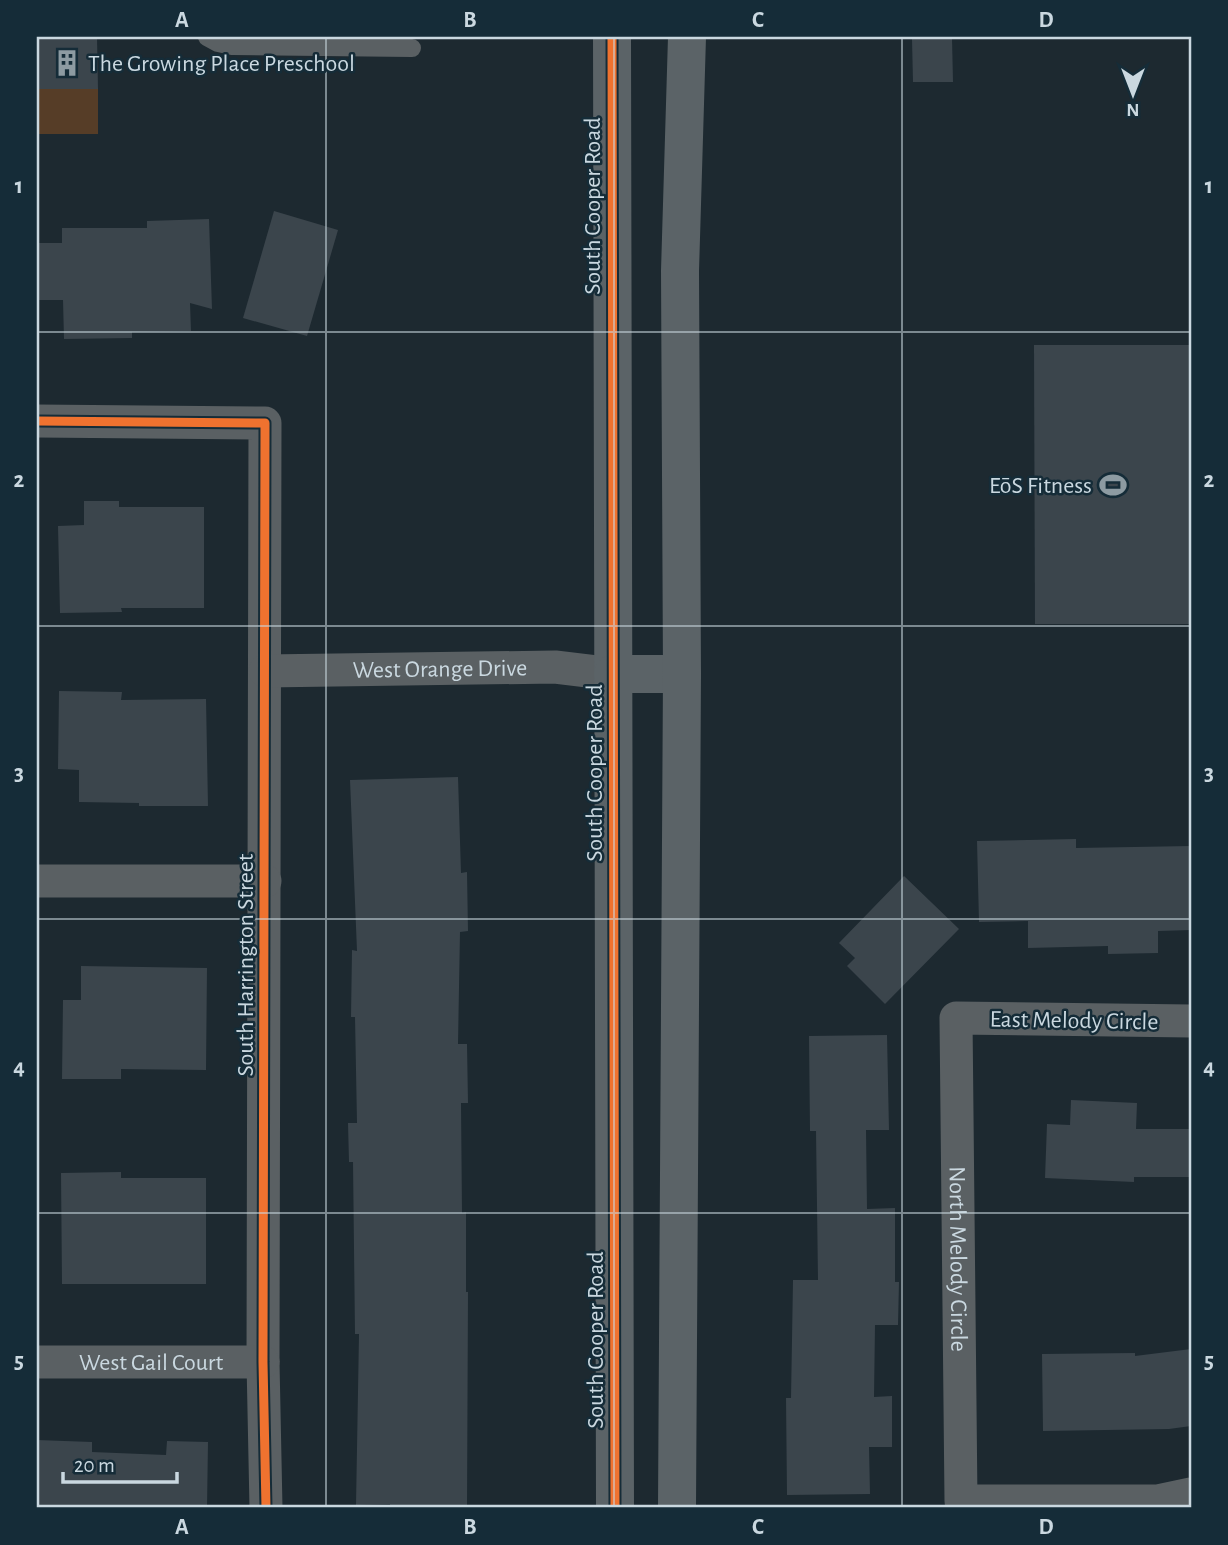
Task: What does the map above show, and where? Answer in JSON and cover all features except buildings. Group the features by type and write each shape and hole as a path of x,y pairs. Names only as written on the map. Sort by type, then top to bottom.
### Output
{"main road":[{"name":"South Cooper Road","path":"612,37 615,1508"},
{"path":"677,1508 682,674 680,285 687,37"},
{"path":"613,674 682,674"}],"street":[{"name":"South Harrington Street","path":"37,421 265,422 263,1362 266,1508"},
{"name":"West Orange Drive","path":"265,671 555,667 613,674"},
{"path":"37,881 265,881"},
{"name":"East Melody Circle","path":"956,1018 1191,1021"},
{"name":"North Melody Circle","path":"956,1018 961,1501 1158,1501 1191,1494"},
{"name":"West Gail Court","path":"37,1362 263,1362"}],"lane":[{"path":"221,40 412,48"}],"shaded area":[{"path":"37,89 98,89 98,134 37,134"}],"cycle path":[{"path":"612,37 615,1508"},
{"path":"37,421 265,423 263,1362 266,1508"}],"place":[{"name":"The Growing Place Preschool","path":"67,63"},
{"name":"EōS Fitness","path":"1113,485"}]}
